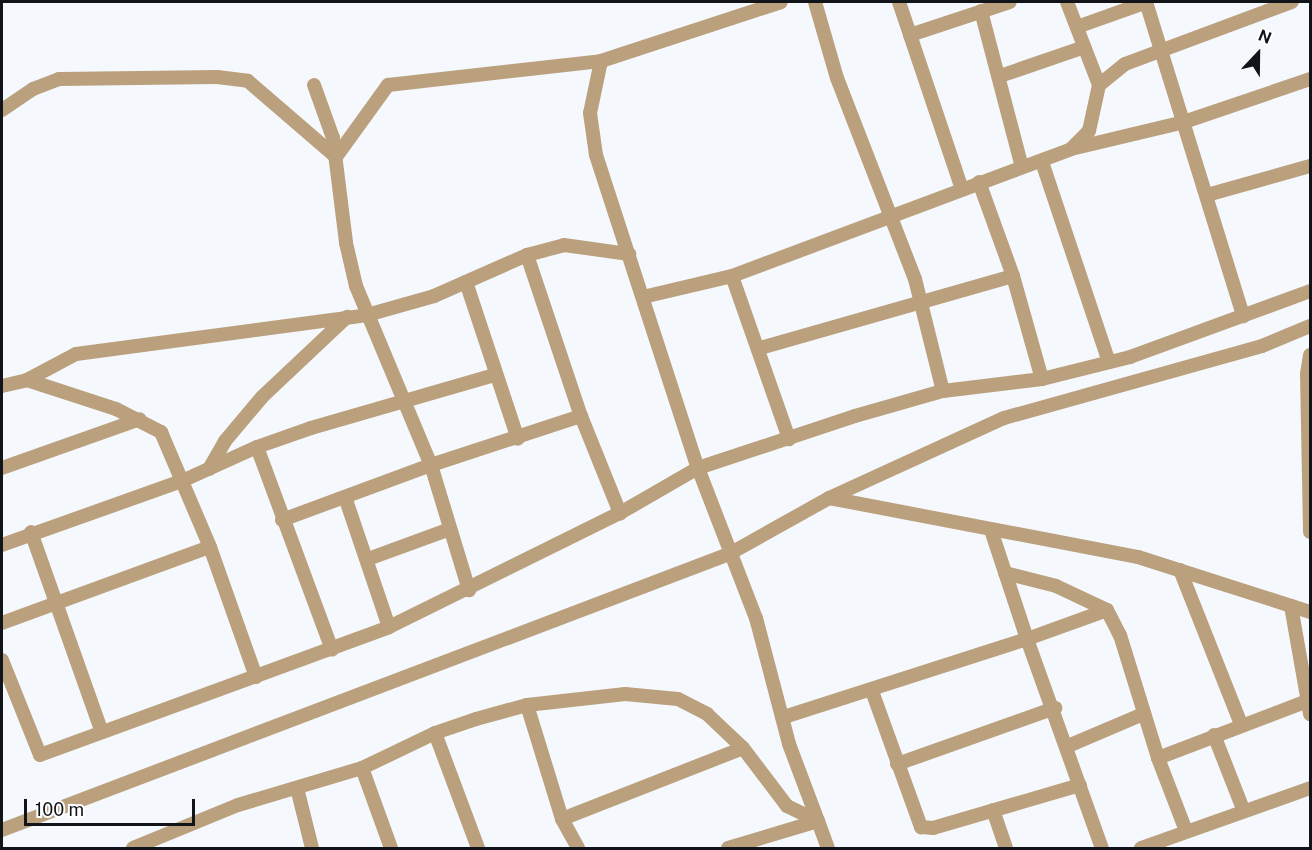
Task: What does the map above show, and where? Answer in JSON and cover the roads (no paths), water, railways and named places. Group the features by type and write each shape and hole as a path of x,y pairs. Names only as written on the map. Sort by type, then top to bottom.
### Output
{"street":[{"path":"336,157 388,85 601,61 781,2"},
{"path":"815,2 837,78 891,216 921,302 943,391"},
{"path":"899,2 962,189"},
{"path":"910,35 1010,2"},
{"path":"1067,2 1099,85 1089,131 1071,149"},
{"path":"1077,27 1147,2 1243,316"},
{"path":"1099,85 1125,64 1161,48 1292,2"},
{"path":"981,11 1000,76 1022,167"},
{"path":"1000,76 1084,47"},
{"path":"601,61 590,130 698,468 729,554 756,618 784,717 789,744 828,849"},
{"path":"2,110 33,89 59,79 218,77 248,81 336,157"},
{"path":"643,297 732,276 980,182 1042,162 1071,149 1184,122 1311,79"},
{"path":"314,85 336,157 348,251 367,315 387,352 404,403 431,465 469,590"},
{"path":"1042,162 1109,362"},
{"path":"1207,195 1311,166"},
{"path":"980,182 1013,276 1042,379"},
{"path":"2,386 27,380 76,354 367,315 434,296 527,255 564,245 629,254"},
{"path":"527,255 581,416 620,513"},
{"path":"732,276 760,348 789,439"},
{"path":"760,348 1013,276"},
{"path":"466,282 518,439"},
{"path":"2,660 40,755 332,650 389,627 469,590 620,513 698,468 943,391 1042,379 1109,362 1311,291"},
{"path":"209,469 225,441 262,397 346,317"},
{"path":"2,830 729,554 829,498 1004,418 1262,346 1311,326"},
{"path":"1311,355 1307,375 1311,532"},
{"path":"2,545 31,532 182,482 257,447 359,412 404,403 495,375"},
{"path":"27,380 140,419 161,432 210,547 256,677"},
{"path":"282,520 431,465 518,439 581,416"},
{"path":"2,468 140,419"},
{"path":"257,447 282,520 332,650"},
{"path":"345,497 368,559 389,627"},
{"path":"829,498 1138,557 1311,612"},
{"path":"368,559 450,530"},
{"path":"991,530 1028,639 1055,708 1102,849"},
{"path":"31,532 102,732"},
{"path":"2,623 210,547"},
{"path":"1180,570 1241,724"},
{"path":"1005,573 1056,586 1107,610 1120,635 1143,714 1186,831"},
{"path":"1158,758 1241,724 1309,705 1291,606"},
{"path":"784,717 872,691 1107,610"},
{"path":"872,691 921,827 933,828 1080,784"},
{"path":"134,849 191,822 362,768 435,733 527,705 626,694 678,699 708,714 743,748 787,806 818,821"},
{"path":"527,705 562,819 578,849"},
{"path":"897,764 1055,708"},
{"path":"1068,746 1143,714"},
{"path":"435,733 478,849"},
{"path":"1214,735 1243,809"},
{"path":"562,819 743,748"},
{"path":"362,768 391,849"},
{"path":"297,788 312,849"},
{"path":"1141,849 1243,809 1311,788"},
{"path":"993,810 1006,849"},
{"path":"728,849 818,821"}]}
